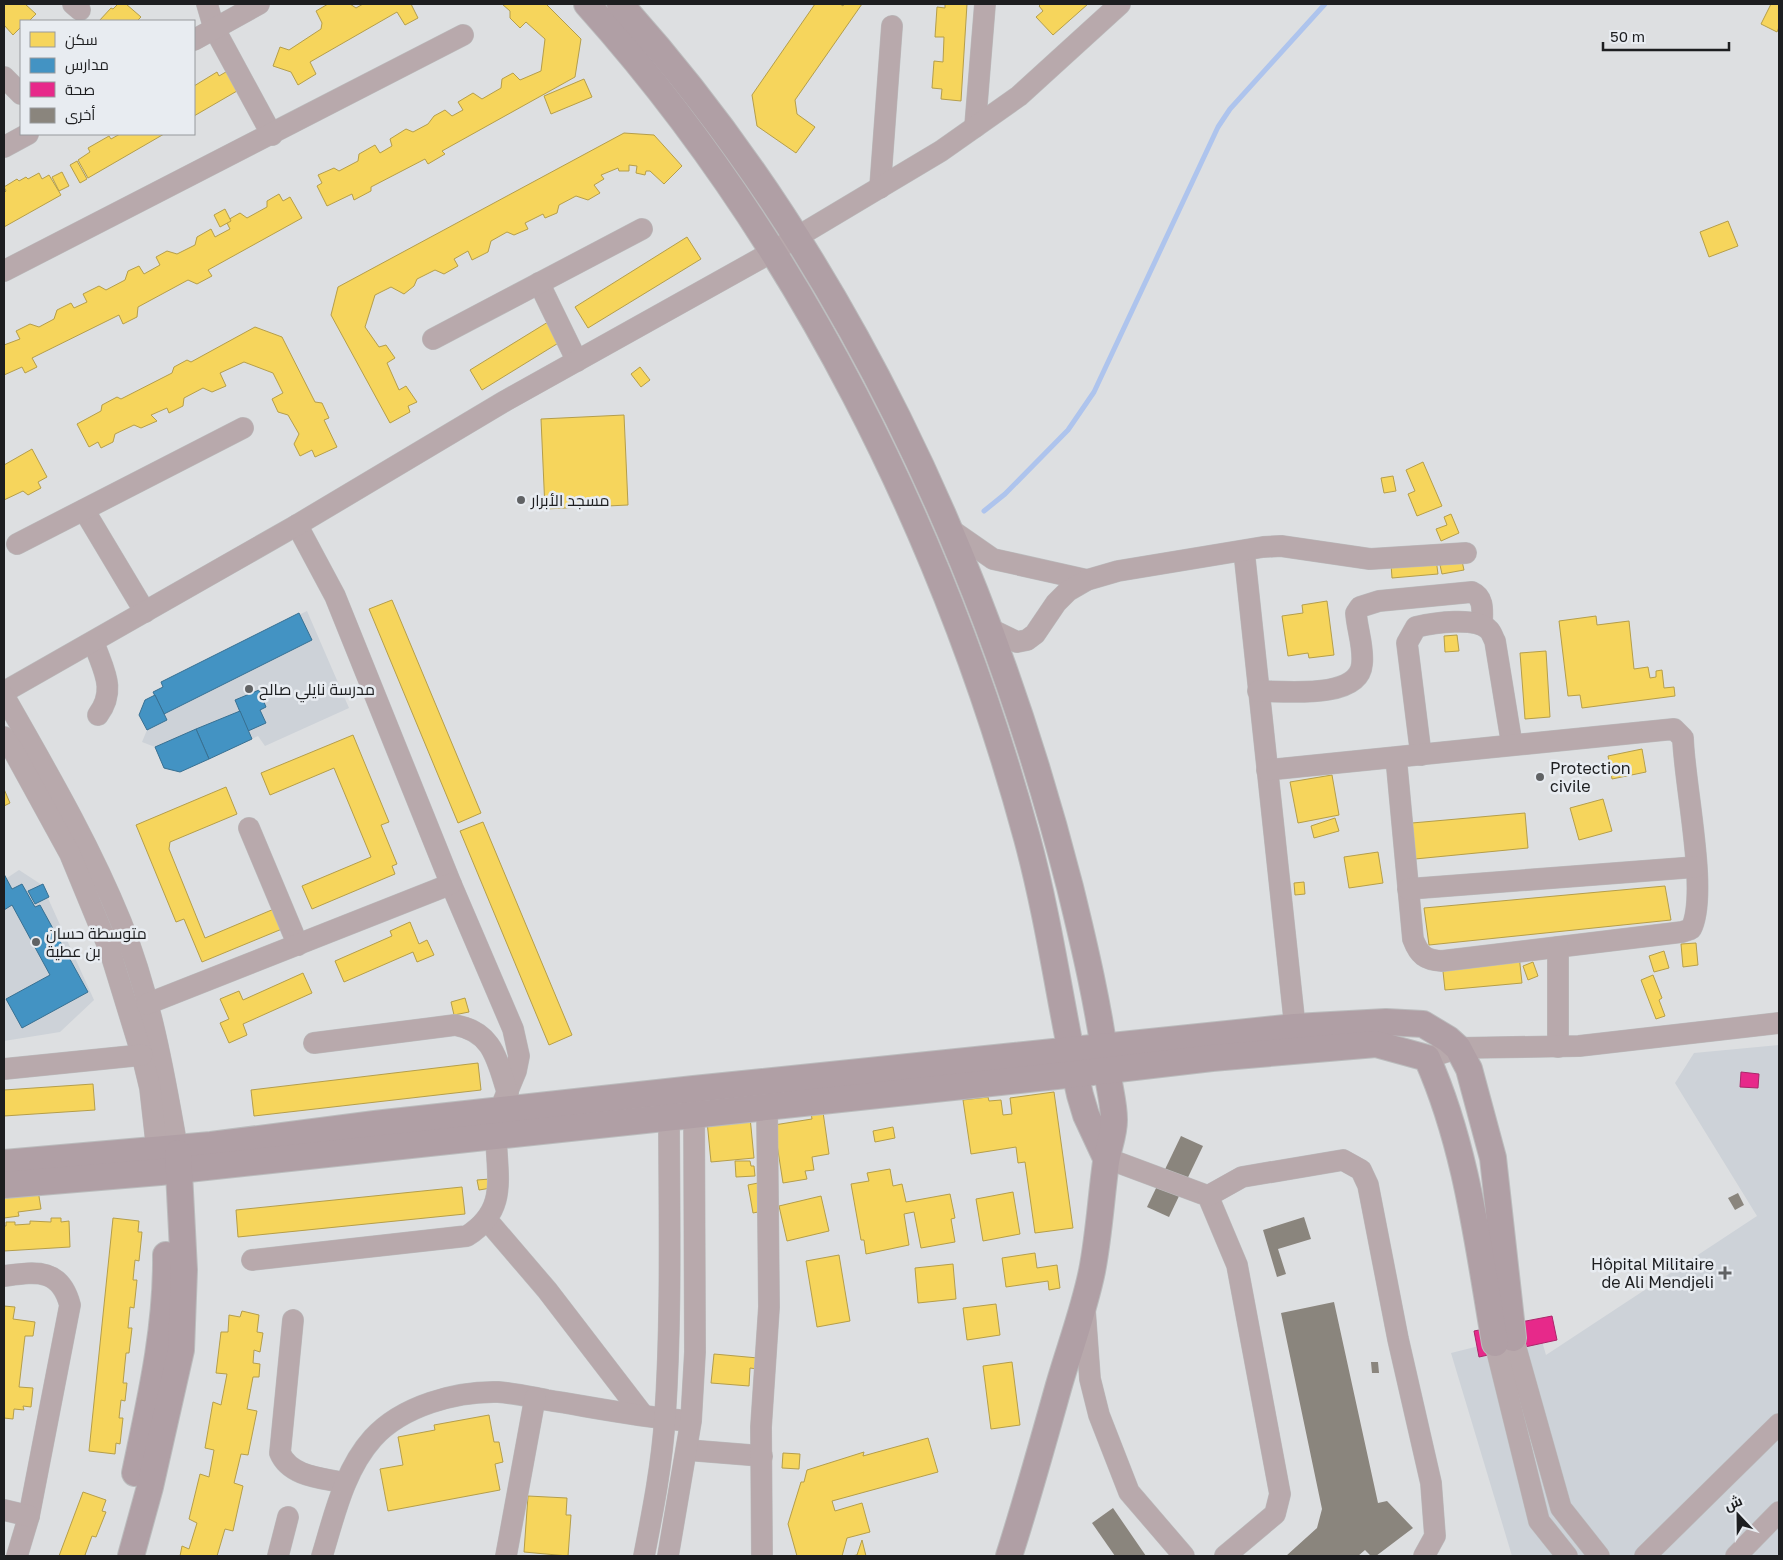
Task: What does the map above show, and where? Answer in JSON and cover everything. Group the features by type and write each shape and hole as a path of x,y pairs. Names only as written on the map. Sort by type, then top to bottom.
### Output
{"main road":[{"path":"587,4 664,97 720,174 772,252 827,344 878,439 923,536 963,636 998,738 1028,841 1052,946 1073,1063 1086,1115 1106,1158"},
{"path":"620,4 686,83 743,159 796,238 852,331 902,428 948,527 988,628 1025,731 1056,835 1083,941 1106,1059 1114,1127 1106,1158 1098,1236 1084,1304 1009,1556"},
{"path":"4,1185 501,1114 682,1103 1073,1063 1295,1027 1386,1022 1423,1024 1448,1039 1458,1048 1469,1069 1493,1158 1504,1340"},
{"path":"1106,1059 1212,1058 1376,1044 1427,1058 1451,1121 1504,1340"},
{"path":"682,1103 767,1107 1073,1063"},
{"path":"4,1163 169,1160"},
{"path":"114,1556 134,1481 158,1360 166,1279 166,1215 169,1160"},
{"path":"131,1556 150,1486 181,1350 184,1270 169,1160"}],"street":[{"path":"207,4 214,28 272,135"},
{"path":"195,39 259,4"},
{"path":"975,128 985,4"},
{"path":"4,692 94,643 505,401 748,266 941,151 1019,96 1120,4"},
{"path":"880,188 892,26"},
{"path":"4,271 272,135 462,35"},
{"path":"4,77 20,93"},
{"path":"4,147 26,135"},
{"path":"433,339 642,229"},
{"path":"539,283 577,361"},
{"path":"17,544 244,428"},
{"path":"84,510 146,612"},
{"path":"297,525 335,596 516,1041 519,1056 516,1071 501,1114"},
{"path":"948,527 993,559 1087,580"},
{"path":"988,628 1017,642 1027,640 1035,634 1056,603 1068,591 1087,580 1118,571 1244,550 1281,546 1370,559 1466,553"},
{"path":"1244,550 1295,1027"},
{"path":"1258,691 1318,691 1346,686 1357,679 1362,664 1356,613 1360,607 1379,601 1472,592 1478,594 1482,602 1482,625"},
{"path":"1421,755 1408,643 1410,634 1416,627 1433,623 1473,622 1490,630 1495,641 1512,745"},
{"path":"94,643 108,684 109,695 107,703 98,715"},
{"path":"4,696 97,865 122,924 156,1039 169,1160"},
{"path":"1267,770 1396,757 1421,755 1674,729 1683,738 1699,894 1696,920 1691,929 1682,932 1442,961 1428,960 1418,952 1413,939 1396,757"},
{"path":"4,737 70,854 110,951 142,1055 169,1160"},
{"path":"249,828 298,944"},
{"path":"1408,889 1696,867"},
{"path":"147,1004 451,884"},
{"path":"1558,947 1558,1047"},
{"path":"1427,1058 1458,1048 1579,1046 1779,1022"},
{"path":"252,1260 467,1236 487,1220 493,1211 498,1195 501,1114 492,1048 477,1032 455,1025 314,1043"},
{"path":"4,1069 142,1055"},
{"path":"644,1556 661,1458 665,1418 669,1284 682,1103"},
{"path":"668,1556 691,1421 694,1352 682,1103"},
{"path":"762,1556 762,1456 769,1306 767,1107"},
{"path":"1106,1158 1208,1196 1237,1265 1280,1494 1275,1514 1225,1556"},
{"path":"1208,1196 1242,1177 1343,1160 1361,1170 1368,1185 1398,1339 1431,1483 1435,1536 1424,1556"},
{"path":"487,1220 547,1290 643,1415"},
{"path":"4,1276 40,1272 51,1276 60,1283 67,1293 70,1305 29,1516 18,1556"},
{"path":"1084,1304 1090,1379 1099,1415 1129,1492 1184,1556"},
{"path":"294,1320 280,1453 284,1462 298,1472 345,1483"},
{"path":"1504,1340 1540,1521 1567,1556"},
{"path":"1504,1340 1561,1508 1600,1556"},
{"path":"322,1556 345,1483 372,1438 390,1423 423,1406 454,1396 498,1392 691,1421"},
{"path":"506,1556 535,1398"},
{"path":"1645,1556 1779,1424"},
{"path":"687,1450 762,1456"},
{"path":"4,1510 29,1516"},
{"path":"1736,1556 1779,1512"},
{"path":"278,1556 288,1517"}],"shaded area":[{"name":"مدرسة نايلي صالح","path":"307,611 349,708 265,746 258,736 180,772 164,769 155,747 142,742 147,730 139,715 155,695 153,692 163,687 161,682"},
{"name":"متوسطة حسان بن عطية","path":"19,870 42,885 94,1000 60,1032 4,1041 4,880"},
{"name":"Hôpital Militaire de Ali Mendjeli","path":"1779,1045 1779,1556 1512,1556 1451,1353 1539,1331 1546,1355 1757,1216 1675,1083 1694,1053"}],"building: سكن":[{"path":"4,4 25,4 36,14 30,20 20,20 20,28 13,35 4,25"},
{"path":"118,4 126,4 141,17 138,20 100,20 111,8 113,9"},
{"path":"328,4 350,4 356,8 363,4 411,4 418,18 405,25 397,12 310,62 316,74 298,85 291,72 273,66 280,47 289,50 321,29 322,23 316,11"},
{"path":"502,4 546,4 581,39 575,77 442,151 445,154 428,164 425,159 371,187 371,191 354,200 352,194 327,206 317,186 322,183 318,175 334,168 339,171 358,161 359,154 375,145 380,153 392,146 390,139 406,129 413,132 428,124 434,116 445,110 452,116 463,110 458,102 473,93 482,99 501,88 502,79 513,73 520,80 541,71 545,39 526,22 520,28 510,18 510,11"},
{"path":"815,4 840,4 843,6 844,4 862,4 795,100 797,114 815,127 796,153 757,126 752,95"},
{"path":"945,4 967,4 961,101 941,99 942,89 932,88 934,61 943,62 944,37 935,37 937,7 945,8"},
{"path":"1041,4 1088,4 1053,35 1036,17 1043,11 1039,6"},
{"path":"1771,4 1779,4 1779,27 1777,32 1761,24"},
{"path":"231,69 237,91 195,115 195,85 217,72 219,76"},
{"path":"584,79 592,97 551,114 544,96"},
{"path":"624,133 654,135 682,166 664,184 650,171 646,171 645,175 636,173 637,166 629,165 629,171 619,171 618,168 601,175 604,179 594,185 600,193 588,200 576,196 559,205 557,213 545,218 543,214 525,223 528,229 514,235 507,232 491,241 488,252 472,260 468,251 454,259 458,266 444,274 435,270 417,279 414,286 404,294 391,287 375,295 365,327 379,347 386,345 395,358 387,363 399,390 406,386 417,402 408,406 410,412 390,423 331,315 338,287"},
{"path":"118,135 162,135 88,178 78,160 90,152 88,148 109,136 111,139"},
{"path":"77,161 87,179 80,183 70,165"},
{"path":"62,172 69,186 59,191 52,177"},
{"path":"39,173 42,179 49,175 61,195 4,227 4,193 6,191 4,187 17,179 19,181 26,177 28,179"},
{"path":"279,194 283,201 290,197 302,218 208,270 212,276 197,284 188,280 138,307 137,317 123,324 119,315 32,358 37,367 25,373 22,367 4,375 4,345 20,339 16,331 30,324 39,327 54,319 57,310 71,303 74,308 87,302 83,294 99,286 106,290 125,280 128,271 139,266 144,274 160,265 156,257 167,251 177,254 195,245 197,237 211,229 215,237 230,229 226,221 240,213 247,218 267,207 267,201"},
{"path":"225,209 231,221 220,227 214,215"},
{"path":"1728,221 1738,246 1709,257 1700,232"},
{"path":"687,237 701,259 588,328 575,307"},
{"path":"548,322 560,342 482,390 470,370"},
{"path":"255,327 282,337 315,402 322,403 329,418 324,420 337,447 315,457 312,450 300,456 294,444 299,434 288,415 278,412 272,399 283,393 273,373 244,362 220,373 226,386 212,392 203,388 184,398 183,406 169,413 167,408 151,415 157,421 141,428 134,425 115,434 113,442 101,448 98,442 89,447 77,424 101,411 102,405 117,397 121,399 172,373 174,367 187,360 191,362"},
{"path":"640,367 650,380 641,387 631,374"},
{"path":"624,415 628,505 545,509 541,419"},
{"path":"32,449 47,477 38,482 41,488 28,495 23,491 4,500 4,465"},
{"path":"1423,462 1442,506 1417,516 1408,494 1415,491 1406,470"},
{"path":"1393,476 1396,491 1384,493 1381,478"},
{"path":"1451,514 1459,533 1441,541 1436,529 1447,525 1444,517"},
{"path":"1436,559 1438,574 1392,578 1391,564"},
{"path":"1462,561 1464,570 1442,574 1440,565"},
{"path":"392,600 481,813 458,823 369,609"},
{"path":"1327,601 1334,655 1309,658 1308,653 1288,656 1282,616 1303,613 1302,605"},
{"path":"1596,616 1597,625 1629,621 1634,669 1648,667 1650,678 1656,677 1656,671 1662,670 1664,688 1674,687 1675,696 1582,708 1580,695 1568,696 1559,621"},
{"path":"1457,635 1459,651 1445,652 1444,636"},
{"path":"1546,651 1550,717 1525,719 1520,653"},
{"path":"353,735 389,822 381,825 397,864 392,866 395,874 312,909 302,886 371,857 334,768 270,795 261,773"},
{"path":"1642,749 1646,772 1612,779 1608,756"},
{"path":"1332,775 1339,815 1298,823 1290,782"},
{"path":"226,787 237,814 170,842 169,849 205,938 274,909 282,929 202,962 184,919 176,922 136,825"},
{"path":"4,789 10,803 4,806"},
{"path":"1603,799 1612,831 1579,840 1570,808"},
{"path":"1525,813 1528,848 1415,859 1412,823"},
{"path":"1335,818 1339,831 1314,838 1311,826"},
{"path":"483,822 572,1035 549,1045 460,831"},
{"path":"1378,852 1383,883 1349,888 1344,857"},
{"path":"1304,882 1305,894 1295,895 1294,883"},
{"path":"1665,886 1671,920 1429,945 1424,908"},
{"path":"410,922 419,944 427,940 434,955 417,962 413,952 344,982 335,961 392,936 390,931"},
{"path":"1696,943 1698,965 1683,967 1681,944"},
{"path":"1664,951 1669,968 1654,972 1649,956"},
{"path":"1519,955 1522,983 1445,990 1442,962"},
{"path":"1533,962 1538,976 1528,980 1523,966"},
{"path":"303,973 312,993 243,1024 247,1035 229,1043 220,1023 229,1019 220,999 239,991 243,1000"},
{"path":"1653,975 1662,998 1659,1000 1665,1016 1656,1019 1641,980"},
{"path":"465,998 469,1012 454,1015 451,1002"},
{"path":"478,1063 481,1090 254,1116 251,1090"},
{"path":"93,1084 95,1110 4,1116 4,1090"},
{"path":"1054,1092 1073,1228 1035,1233 1025,1162 1018,1163 1016,1147 971,1154 963,1100 988,1097 989,1101 1001,1100 1003,1115 1012,1114 1010,1098"},
{"path":"822,1105 829,1154 812,1157 814,1170 805,1171 807,1179 783,1183 774,1125 812,1119 810,1107"},
{"path":"750,1117 754,1158 711,1162 707,1121"},
{"path":"893,1127 895,1138 875,1142 873,1131"},
{"path":"735,1161 750,1161 751,1166 754,1166 755,1176 736,1177"},
{"path":"890,1169 893,1186 902,1184 906,1202 950,1194 955,1218 951,1219 955,1242 921,1248 914,1212 904,1214 909,1245 866,1254 864,1240 861,1240 851,1184 869,1181 867,1173"},
{"path":"490,1179 491,1188 479,1190 477,1180"},
{"path":"758,1183 763,1211 753,1213 748,1185"},
{"path":"462,1187 465,1214 238,1237 236,1210"},
{"path":"4,1188 38,1190 41,1209 18,1212 19,1216 4,1218"},
{"path":"1013,1192 1020,1234 983,1241 976,1199"},
{"path":"821,1196 829,1231 787,1241 779,1206"},
{"path":"51,1218 61,1218 61,1222 69,1221 70,1247 4,1251 4,1226 6,1226 6,1222 15,1222 15,1225 30,1224 30,1221 51,1222"},
{"path":"113,1218 139,1221 138,1232 142,1232 139,1261 135,1260 133,1280 137,1280 134,1308 130,1307 128,1328 132,1328 129,1353 126,1353 123,1383 127,1383 125,1401 121,1400 119,1418 123,1418 120,1444 116,1443 115,1454 89,1451"},
{"path":"1035,1253 1037,1268 1057,1265 1060,1288 1049,1290 1048,1281 1006,1287 1002,1258"},
{"path":"839,1255 850,1321 817,1327 806,1261"},
{"path":"953,1264 956,1299 918,1303 915,1268"},
{"path":"996,1304 1000,1335 967,1340 963,1308"},
{"path":"4,1306 15,1307 13,1319 35,1322 33,1336 25,1336 19,1387 33,1388 31,1407 23,1406 24,1410 14,1409 13,1419 4,1418"},
{"path":"242,1311 259,1315 257,1332 263,1333 260,1352 254,1350 253,1363 260,1364 259,1377 253,1377 247,1409 257,1411 248,1455 241,1454 234,1483 243,1486 233,1531 225,1529 217,1556 180,1556 182,1546 189,1549 197,1523 189,1519 200,1474 209,1477 214,1450 205,1448 213,1402 221,1405 227,1374 216,1373 221,1332 228,1332 229,1315 240,1317"},
{"path":"714,1354 758,1358 757,1369 750,1368 749,1386 711,1383"},
{"path":"1012,1362 1020,1425 991,1429 983,1366"},
{"path":"489,1415 494,1442 499,1442 503,1462 495,1464 500,1490 388,1511 380,1469 403,1465 398,1437 435,1430 434,1425"},
{"path":"928,1438 938,1472 832,1501 835,1511 862,1503 870,1532 847,1538 842,1556 797,1556 788,1524 801,1482 804,1482 807,1470 864,1452 863,1456"},
{"path":"783,1453 800,1454 799,1469 782,1468"},
{"path":"83,1492 106,1500 102,1511 106,1512 96,1537 92,1536 85,1555 87,1556 59,1556"},
{"path":"528,1496 567,1498 566,1515 571,1515 568,1556 524,1552"},
{"path":"862,1540 866,1556 851,1556 857,1555"}],"building: مدارس":[{"path":"299,613 312,640 164,714 153,692 163,687 161,682"},
{"path":"259,690 266,707 260,710 266,723 248,731 235,700"},
{"path":"155,695 167,720 147,730 139,715 145,700"},
{"path":"240,711 252,739 209,759 196,729"},
{"path":"196,729 209,759 180,772 164,768 155,747"},
{"path":"4,874 12,889 22,884 35,907 40,905 88,992 22,1028 6,999 50,975 12,905 4,910"},
{"path":"43,884 49,897 35,904 28,891"}],"building: صحة":[{"path":"1741,1072 1759,1074 1758,1088 1740,1087"},
{"path":"1552,1316 1557,1340 1479,1357 1474,1331"}],"building: أخرى":[{"path":"1181,1136 1203,1146 1169,1217 1147,1207"},
{"path":"1738,1193 1744,1205 1735,1210 1728,1198"},
{"path":"1304,1217 1311,1239 1278,1249 1286,1274 1277,1277 1263,1230"},
{"path":"1334,1302 1378,1503 1387,1501 1413,1528 1376,1556 1371,1556 1365,1550 1358,1556 1286,1556 1317,1528 1322,1509 1281,1313"},
{"path":"1371,1362 1378,1362 1379,1373 1372,1373"},
{"path":"1113,1508 1146,1556 1115,1556 1092,1523"}],"waterway":[{"path":"984,511 1005,494 1068,430 1094,392 1218,127 1230,109 1325,4"}],"place":[{"name":"مسجد الأبرار","path":"521,500"},
{"name":"مدرسة نايلي صالح","path":"249,689"},
{"name":"Protection civile","path":"1540,777"},
{"name":"متوسطة حسان بن عطية","path":"36,942"},
{"name":"Hôpital Militaire de Ali Mendjeli","path":"1725,1273"}]}
